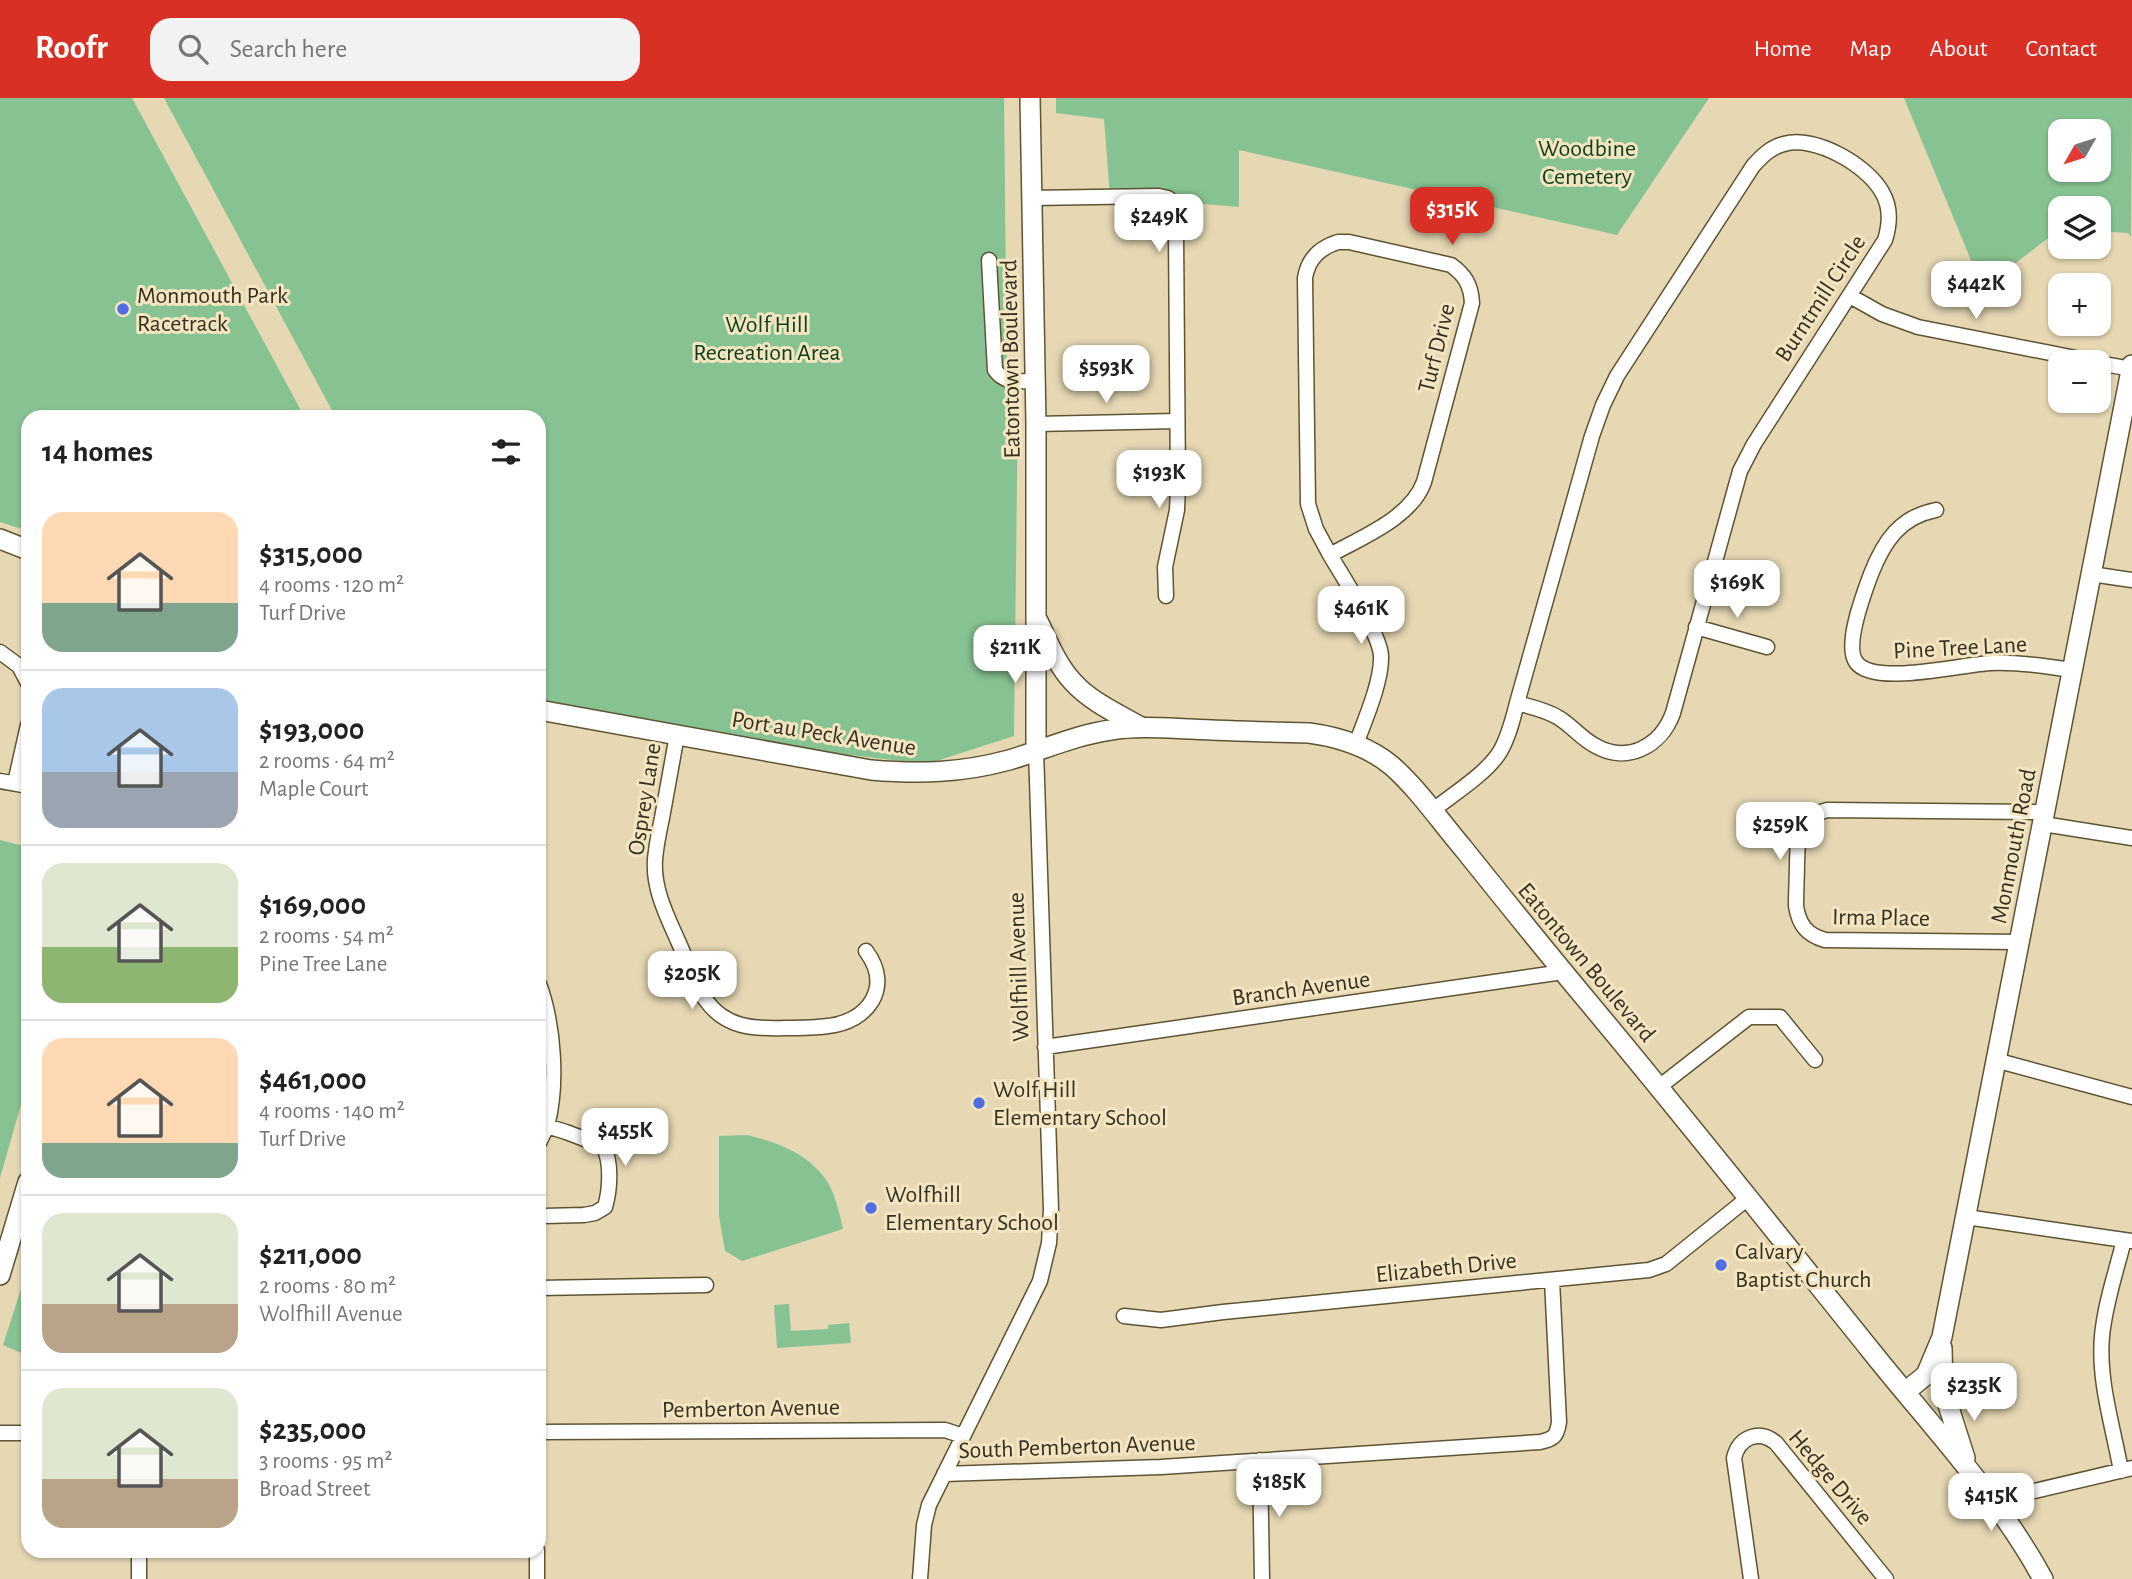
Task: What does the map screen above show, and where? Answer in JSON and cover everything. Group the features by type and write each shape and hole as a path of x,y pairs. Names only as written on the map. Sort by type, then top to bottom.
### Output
{"street":[{"name":"Eatontown Boulevard","path":"1030,98 1037,620"},
{"name":"Burntmill Circle","path":"1432,811 1498,755 1510,731 1517,703 1592,436 1609,390 1753,166 1772,149 1796,142 1817,145 1863,170 1883,193 1889,211 1885,240 1754,444 1740,471 1670,720 1658,738 1642,750 1624,754 1603,750 1591,744 1558,717 1517,703"},
{"path":"1031,198 1159,196 1168,198 1173,203 1176,233 1177,510 1165,567 1166,596"},
{"name":"Turf Drive","path":"1330,555 1397,517 1409,507 1421,489 1472,303 1472,291 1467,281 1460,272 1444,262 1338,242 1327,245 1318,252 1306,271 1310,514 1316,529 1330,555 1380,647 1381,667 1369,712 1356,744"},
{"path":"989,260 995,370 1007,381 1035,381"},
{"path":"1850,296 1882,314 1918,327 2048,353"},
{"path":"2111,365 2132,368"},
{"name":"Monmouth Road","path":"1905,1392 1931,1368 1942,1337 2132,368"},
{"path":"1036,424 1177,421"},
{"name":"Pine Tree Lane","path":"1936,510 1921,513 1905,522 1886,545 1874,566 1852,640 1855,661 1870,673 1888,674 1989,663 2031,664 2071,670"},
{"path":"0,539 21,547"},
{"path":"2091,575 2132,580"},
{"path":"1037,620 1059,663 1072,681 1090,698 1141,727"},
{"name":"Wolfhill Avenue","path":"920,1579 926,1516 933,1494 1040,1281 1049,1243 1051,1210 1036,750 1037,620"},
{"path":"1696,627 1768,647"},
{"path":"0,652 21,670"},
{"name":"Port au Peck Avenue","path":"546,711 871,770 927,774 1010,760 1081,736 1141,727"},
{"name":"Eatontown Boulevard","path":"1141,727 1331,736 1356,744 1392,766 1659,1087 1968,1469 2028,1552 2043,1579"},
{"name":"Osprey Lane","path":"677,734 656,851 655,877 664,911 701,993 713,1009 732,1023 757,1029 824,1027 846,1023 863,1013 876,991 874,962 866,951"},
{"path":"14,783 21,754"},
{"name":"Irma Place","path":"2019,942 1825,940 1815,937 1803,927 1796,906 1798,836 1805,822 1827,810 2044,818"},
{"path":"2044,818 2132,838"},
{"name":"Branch Avenue","path":"1045,1047 1563,972"},
{"path":"546,1009 552,1058 551,1111 547,1126 603,1146 608,1160 608,1197 605,1207 596,1213 546,1216"},
{"path":"1659,1087 1749,1017 1780,1017 1815,1060"},
{"path":"1996,1060 2132,1097"},
{"name":"Elizabeth Drive","path":"1124,1316 1161,1320 1649,1270 1659,1268 1748,1198"},
{"path":"0,1275 21,1205"},
{"path":"1966,1217 2128,1241 2105,1315 2101,1351 2105,1390 2126,1469 1992,1500"},
{"name":"South Pemberton Avenue","path":"944,1474 1161,1467 1540,1442 1553,1438 1559,1422 1552,1280"},
{"path":"546,1288 706,1285"},
{"name":"Monmouth Road","path":"1942,1337 1943,1389 1968,1469"},
{"path":"1919,1409 1943,1389"},
{"name":"Pemberton Avenue","path":"546,1432 945,1430 962,1436"},
{"path":"0,1433 21,1433"},
{"name":"Hedge Drive","path":"1751,1579 1734,1458 1741,1443 1747,1438 1760,1435 1776,1443 1886,1579"},
{"path":"1260,1460 1262,1579"},
{"path":"139,1558 139,1579"},
{"path":"537,1558 537,1579"}],"green space":[{"name":"Monmouth Park Racetrack","path":"0,98 132,98 301,410 21,410 21,529 0,522"},
{"name":"Wolf Hill Recreation Area","path":"164,98 1004,98 1007,380 1018,396 1014,736 927,764 746,743 546,702 546,410 332,410"},
{"name":"Woodbine Cemetery","path":"1056,98 1709,98 1617,235 1239,150 1239,207 1110,196 1104,119 1056,113"},
{"path":"1904,98 2132,98 2131,237 2128,233 2111,232 2111,196 2048,196 2048,238 2008,269 1973,265"},
{"path":"0,840 21,845 21,1104 0,1178"},
{"path":"747,1135 789,1149 816,1168 831,1189 843,1229 742,1261 725,1251 719,1216 719,1136"},
{"path":"21,1289 21,1353 3,1345"},
{"path":"789,1304 791,1331 828,1329 828,1325 849,1323 851,1343 777,1348 774,1305"}],"place":[{"name":"Monmouth Park Racetrack","path":"123,309"},
{"name":"Wolf Hill Elementary School","path":"979,1103"},
{"name":"Wolfhill Elementary School","path":"871,1208"},
{"name":"Calvary Baptist Church","path":"1721,1265"}]}
